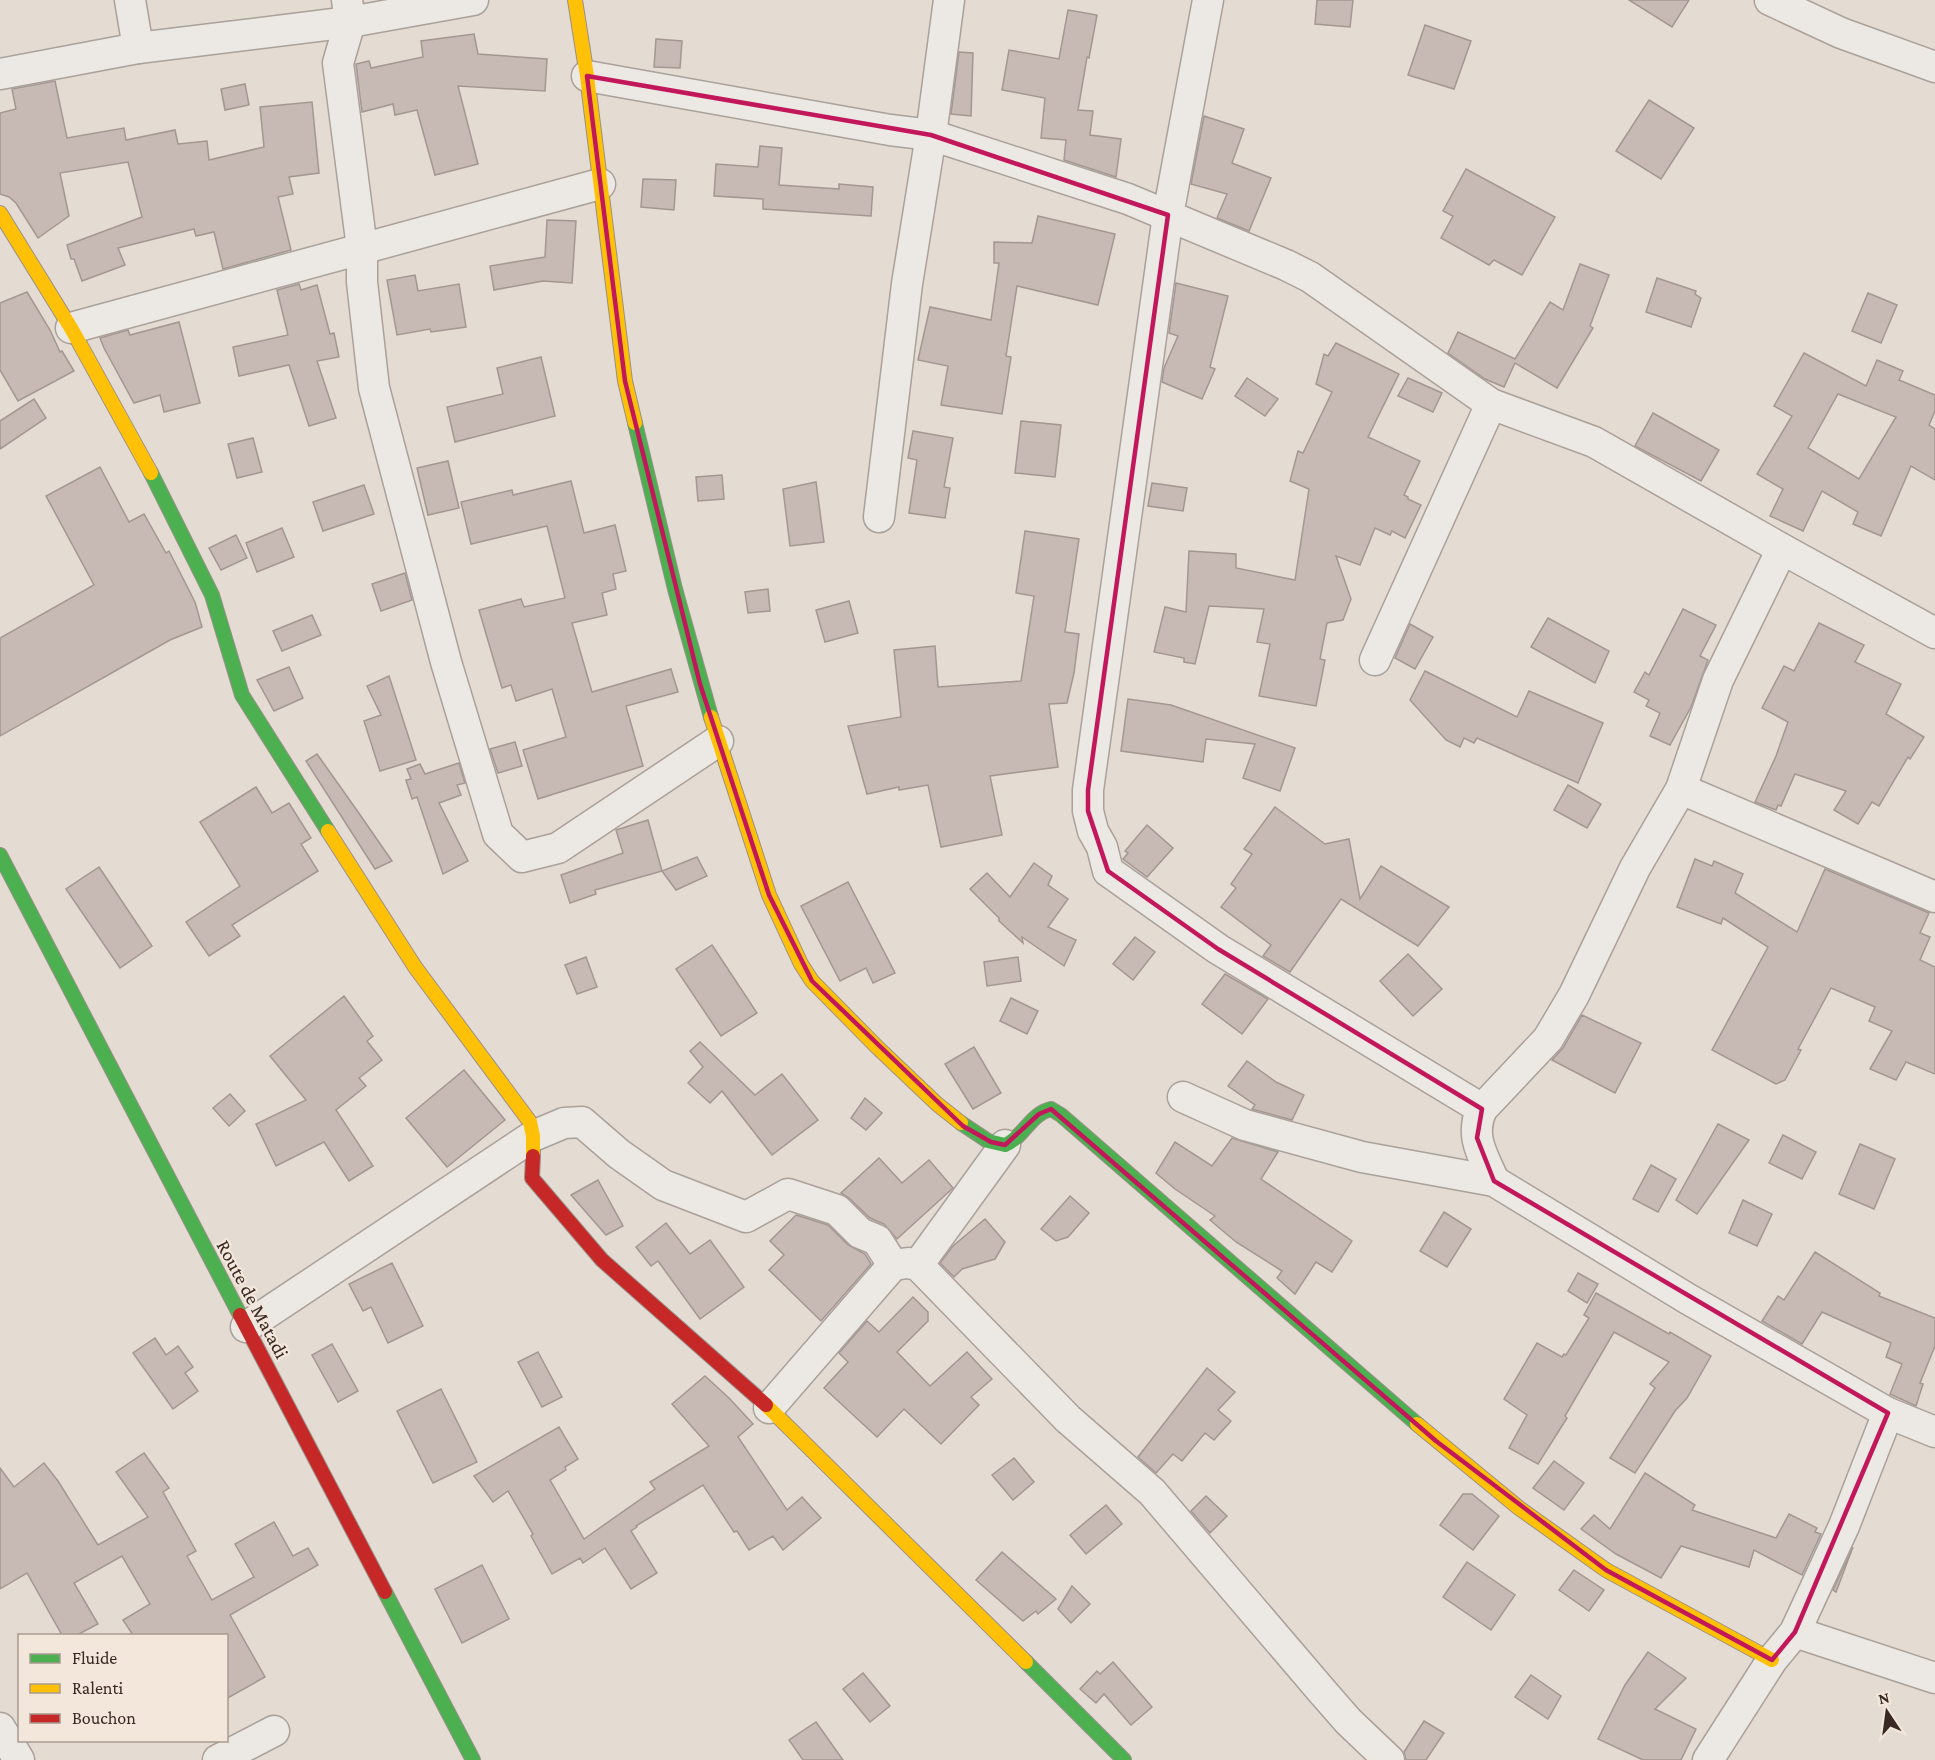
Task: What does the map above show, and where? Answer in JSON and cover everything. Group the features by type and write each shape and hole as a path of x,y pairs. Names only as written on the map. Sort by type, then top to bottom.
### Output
{"main road":[{"path":"575,0 587,76 625,381 700,684 769,894 801,964 812,981 916,1084 963,1126 991,1142 1005,1145 1013,1141 1039,1114 1051,1109 1061,1115 1436,1441 1519,1508 1606,1570 1772,1660"},
{"path":"0,213 71,328 149,469 212,595 242,695 415,967 530,1122 533,1136 532,1178 602,1260 769,1408 1124,1760"},
{"name":"Route de Matadi","path":"0,855 473,1760"}],"street":[{"path":"130,0 138,48"},
{"path":"0,74 349,11 473,0"},
{"path":"879,517 907,284 931,135 949,0"},
{"path":"1208,0 1168,215 1088,790 1088,811 1093,831 1102,847 1108,872 1218,949 1482,1109"},
{"path":"1770,0 1841,33 1935,67"},
{"path":"349,11 338,63 362,248 362,282 374,388 436,628 498,834 522,857 558,848 718,741"},
{"path":"587,76 890,130 931,135 1128,199 1168,215 1310,278 1491,404 1594,442 1935,633"},
{"path":"71,328 600,184"},
{"path":"1375,660 1491,404"},
{"path":"1494,1181 1477,1138 1477,1119 1482,1109 1548,1039 1574,994 1635,868 1681,789 1718,680 1782,549"},
{"path":"1681,789 1935,897"},
{"path":"1184,1097 1245,1125 1362,1157 1494,1181 1688,1299 1888,1413 1935,1432"},
{"path":"246,1327 533,1136 564,1122 582,1122 619,1154 663,1185 746,1217 788,1194 837,1210 860,1233 877,1240 906,1265 1068,1419 1152,1492 1348,1721 1389,1760"},
{"path":"769,1408 906,1265 1005,1145"},
{"path":"1708,1760 1772,1660 1795,1632 1844,1526 1888,1413"},
{"path":"1795,1632 1935,1678"},
{"path":"0,1728 19,1760"},
{"path":"218,1760 274,1731"}],"highlighted area":[{"path":"587,76 931,135 1168,215 1088,790 1088,811 1108,871 1218,949 1482,1109 1477,1138 1494,1181 1888,1413 1795,1632 1772,1660 1606,1570 1436,1441 1051,1109 1039,1114 1005,1145 991,1142 963,1126 812,981 769,895 700,684 625,381"}],"building":[{"path":"1317,0 1353,0 1350,27 1315,24"},
{"path":"1629,0 1689,0 1672,27"},
{"path":"1068,10 1097,15 1078,110 1093,111 1090,135 1121,139 1116,177 1064,160 1066,140 1041,138 1045,98 1002,90 1009,50 1059,59"},
{"path":"1425,25 1471,41 1454,89 1408,75"},
{"path":"474,34 478,54 547,59 545,91 458,86 478,164 435,175 417,110 395,115 393,104 362,112 356,64 369,61 371,68 423,57 421,41"},
{"path":"656,39 682,41 680,68 654,67"},
{"path":"959,52 973,53 971,116 951,114"},
{"path":"55,81 67,138 124,128 126,140 175,130 178,144 207,141 209,160 264,147 260,107 312,102 319,173 289,177 293,194 278,197 291,250 223,269 214,232 196,236 194,229 118,248 125,265 82,281 67,245 142,217 128,162 60,173 69,216 38,238 16,203 0,194 0,113 16,109 12,89"},
{"path":"245,84 249,105 225,110 221,89"},
{"path":"1649,100 1694,128 1661,179 1616,151"},
{"path":"1204,116 1244,129 1232,163 1271,178 1249,231 1217,218 1227,194 1191,184"},
{"path":"760,146 782,148 779,185 839,189 839,184 873,187 871,216 763,209 763,199 714,196 716,164 758,167"},
{"path":"1466,169 1555,217 1522,275 1494,260 1489,265 1441,238 1453,216 1443,211"},
{"path":"643,179 676,180 674,210 641,207"},
{"path":"1038,216 1115,234 1098,305 1017,286 1006,356 1011,357 1002,414 941,405 948,366 918,360 930,307 991,320 999,263 994,263 994,242 1032,243"},
{"path":"547,220 576,221 572,283 543,281 494,290 490,266 545,257"},
{"path":"1580,264 1609,275 1590,326 1593,328 1557,388 1515,363 1504,387 1485,379 1448,353 1458,332 1515,359 1550,302 1563,310"},
{"path":"415,275 418,291 459,284 466,327 431,332 430,329 397,335 387,280"},
{"path":"1657,278 1696,291 1695,294 1701,298 1691,327 1646,312"},
{"path":"1176,283 1228,296 1210,367 1215,369 1202,399 1162,382 1164,368 1178,336 1169,333"},
{"path":"299,284 301,290 317,285 330,334 334,333 339,357 317,361 336,418 309,426 289,365 239,376 233,347 288,335 277,290"},
{"path":"27,292 50,330 60,352 62,351 74,371 18,401 0,370 0,303"},
{"path":"1868,293 1897,305 1881,343 1852,331"},
{"path":"179,322 200,403 164,412 160,395 134,403 100,338 128,330 130,335"},
{"path":"1336,343 1399,374 1368,437 1420,461 1404,495 1421,505 1405,538 1392,531 1390,535 1375,528 1360,565 1336,556 1351,599 1343,620 1327,623 1320,659 1325,660 1316,706 1259,696 1270,644 1257,642 1264,609 1209,606 1195,664 1184,662 1184,658 1154,652 1165,607 1186,612 1189,551 1236,554 1236,568 1295,580 1309,489 1290,481 1298,451 1303,453 1332,392 1316,384 1324,354 1328,356"},
{"path":"1804,353 1866,386 1877,360 1903,371 1899,380 1935,395 1935,411 1929,425 1935,429 1935,480 1911,466 1881,536 1853,524 1858,512 1822,491 1803,531 1770,516 1783,489 1757,474 1792,416 1774,406","holes":["1838,394 1896,417 1859,479 1808,448"]},
{"path":"541,357 555,416 455,442 447,407 503,394 497,368"},
{"path":"1247,378 1278,399 1265,416 1235,396"},
{"path":"1408,378 1442,393 1433,412 1398,396"},
{"path":"34,399 46,418 0,449 0,421"},
{"path":"1653,413 1719,450 1701,481 1635,446"},
{"path":"1021,421 1061,425 1055,477 1015,473"},
{"path":"913,431 953,438 944,487 950,488 945,518 909,513 917,460 908,458"},
{"path":"253,438 262,472 237,478 228,444"},
{"path":"448,461 459,508 428,515 417,468"},
{"path":"100,467 129,522 144,514 166,553 169,551 195,602 202,627 170,640 0,736 0,638 94,585 46,496"},
{"path":"722,475 724,499 698,501 696,477"},
{"path":"571,481 584,533 615,525 626,571 613,574 616,589 602,593 607,615 572,623 592,692 671,669 678,692 626,706 643,766 538,799 523,750 566,737 552,689 516,701 511,685 502,688 479,610 521,599 524,607 565,598 547,526 471,544 461,502 512,490 513,495"},
{"path":"816,482 824,542 790,546 783,489"},
{"path":"1152,483 1187,488 1183,511 1148,506"},
{"path":"364,485 374,514 323,531 313,502"},
{"path":"282,528 294,557 257,572 246,543"},
{"path":"1025,531 1079,539 1065,632 1079,634 1074,673 1067,703 1049,704 1058,767 990,776 1002,835 941,847 928,785 899,790 899,787 867,794 848,726 901,717 894,650 935,646 938,687 1021,681 1034,596 1016,593"},
{"path":"236,535 247,558 221,570 209,548"},
{"path":"405,573 412,600 381,611 372,584"},
{"path":"768,589 770,611 748,613 745,592"},
{"path":"849,601 858,633 825,642 816,610"},
{"path":"1683,609 1716,625 1700,656 1708,660 1691,707 1670,745 1650,736 1660,713 1646,706 1649,700 1634,692 1645,672 1649,675"},
{"path":"312,615 321,635 282,651 273,631"},
{"path":"1548,618 1609,651 1595,683 1531,647"},
{"path":"1819,623 1864,645 1855,662 1901,684 1886,714 1924,737 1910,759 1908,757 1879,806 1872,802 1858,824 1834,810 1846,791 1795,774 1781,806 1778,805 1776,810 1755,802 1776,756 1788,722 1762,708 1784,666 1794,671"},
{"path":"1410,624 1433,637 1415,669 1395,658"},
{"path":"289,667 303,698 274,711 257,680"},
{"path":"1425,671 1517,717 1529,691 1603,723 1578,783 1477,738 1474,743 1464,738 1460,747 1446,740 1410,700"},
{"path":"389,676 416,760 380,771 364,721 381,715 367,686"},
{"path":"1128,699 1171,705 1295,748 1280,791 1243,778 1255,744 1206,739 1203,762 1121,751"},
{"path":"515,742 522,766 498,773 490,749"},
{"path":"317,754 392,861 375,869 306,761"},
{"path":"459,763 465,783 457,785 461,795 439,803 468,861 443,874 417,797 412,799 406,780 411,779 407,769 420,764 425,774"},
{"path":"1568,785 1601,804 1587,828 1554,810"},
{"path":"256,787 272,813 289,803 311,838 301,844 318,871 232,925 240,936 209,956 186,922 240,886 200,822"},
{"path":"1275,807 1325,844 1349,839 1360,899 1381,866 1449,907 1418,946 1341,899 1290,972 1263,956 1271,945 1221,907 1236,888 1231,884 1252,854 1244,849"},
{"path":"648,820 662,871 595,890 596,894 570,903 561,875 623,853 616,830"},
{"path":"1147,825 1173,848 1147,877 1123,859 1128,853 1125,851"},
{"path":"697,857 707,876 676,890 662,871"},
{"path":"1695,859 1712,866 1714,861 1743,874 1735,893 1797,932 1825,869 1929,913 1920,933 1930,937 1920,960 1935,967 1935,1074 1906,1062 1896,1080 1870,1069 1892,1031 1869,1021 1875,1007 1831,988 1798,1049 1801,1050 1785,1080 1776,1084 1712,1050 1768,947 1723,918 1721,924 1677,907"},
{"path":"1034,863 1052,876 1048,885 1068,899 1048,927 1076,940 1064,966 1022,937 1023,943 970,889 987,873 1010,897"},
{"path":"99,867 152,946 120,968 66,889"},
{"path":"848,882 895,973 873,983 866,968 840,981 801,906"},
{"path":"1135,937 1155,952 1133,980 1113,964"},
{"path":"712,945 757,1013 721,1036 676,969"},
{"path":"1408,954 1442,989 1413,1016 1380,981"},
{"path":"586,957 597,987 577,994 565,965"},
{"path":"1018,957 1021,981 987,986 984,962"},
{"path":"1225,974 1268,999 1242,1034 1202,1004"},
{"path":"344,996 373,1036 367,1041 382,1060 359,1078 366,1086 336,1110 373,1166 349,1181 324,1142 276,1166 256,1124 306,1100 270,1056"},
{"path":"1011,998 1038,1011 1027,1034 1000,1021"},
{"path":"1582,1015 1641,1043 1615,1093 1552,1060 1563,1048"},
{"path":"700,1042 755,1095 782,1074 818,1120 772,1155 722,1091 710,1103 688,1083 703,1067 690,1051"},
{"path":"974,1047 1001,1093 973,1109 945,1064"},
{"path":"1247,1061 1276,1082 1304,1095 1292,1120 1252,1109 1255,1105 1228,1086"},
{"path":"464,1070 505,1120 447,1167 406,1118"},
{"path":"230,1094 245,1111 229,1126 213,1108"},
{"path":"865,1098 882,1113 866,1130 851,1118"},
{"path":"1718,1124 1749,1140 1697,1214 1676,1200"},
{"path":"1783,1135 1816,1152 1802,1179 1769,1163"},
{"path":"1232,1138 1278,1152 1261,1179 1352,1241 1332,1272 1316,1262 1295,1294 1277,1278 1282,1271 1236,1242 1210,1220 1215,1216 1156,1173 1175,1142 1212,1166"},
{"path":"1860,1144 1895,1159 1874,1209 1839,1194"},
{"path":"879,1158 902,1183 929,1160 953,1188 897,1239 884,1224 870,1218 841,1193"},
{"path":"1651,1165 1676,1179 1658,1212 1633,1199"},
{"path":"598,1180 623,1226 606,1235 571,1195"},
{"path":"1070,1196 1089,1213 1068,1237 1056,1241 1041,1229"},
{"path":"1743,1200 1772,1214 1757,1246 1729,1233"},
{"path":"1444,1212 1471,1229 1447,1267 1420,1251"},
{"path":"796,1215 828,1225 848,1245 865,1254 871,1264 821,1321 769,1270 784,1255 770,1241"},
{"path":"985,1219 1005,1242 995,1259 962,1269 954,1277 940,1263 953,1246"},
{"path":"666,1223 690,1254 710,1240 744,1287 700,1319 658,1261 651,1266 636,1247"},
{"path":"1815,1252 1880,1293 1879,1296 1935,1318 1935,1346 1920,1383 1923,1384 1916,1406 1890,1394 1902,1364 1886,1357 1891,1343 1822,1312 1802,1344 1762,1321 1778,1296 1784,1300"},
{"path":"392,1263 423,1326 388,1343 371,1307 363,1311 349,1284"},
{"path":"1578,1273 1598,1284 1587,1303 1568,1291"},
{"path":"1596,1293 1711,1356 1687,1398 1675,1411 1635,1473 1610,1458 1655,1388 1650,1384 1669,1362 1614,1332 1565,1416 1567,1418 1538,1464 1509,1448 1527,1415 1504,1399 1537,1343 1562,1357 1566,1355 1589,1318 1584,1315"},
{"path":"913,1297 928,1312 928,1321 897,1352 930,1386 967,1352 992,1379 971,1397 979,1405 941,1444 904,1409 877,1437 824,1388 848,1362 839,1353 867,1321 879,1332"},
{"path":"155,1338 166,1355 178,1346 193,1367 185,1373 198,1391 173,1409 133,1353"},
{"path":"332,1344 358,1391 338,1402 312,1355"},
{"path":"538,1352 562,1397 542,1407 518,1362"},
{"path":"1207,1368 1235,1392 1218,1410 1231,1421 1214,1440 1205,1433 1182,1461 1173,1454 1156,1473 1138,1457"},
{"path":"705,1376 753,1424 738,1437 787,1510 802,1497 821,1518 783,1550 773,1536 749,1550 737,1531 734,1532 703,1485 631,1531 657,1573 631,1589 605,1548 583,1563 580,1558 552,1574 531,1536 533,1534 508,1491 493,1502 474,1476 559,1427 578,1459 550,1480 584,1539 655,1489 650,1482 709,1446 672,1404"},
{"path":"441,1389 477,1462 433,1483 397,1411"},
{"path":"144,1453 169,1488 163,1492 196,1551 187,1556 212,1600 254,1577 235,1544 274,1522 293,1556 308,1548 318,1565 230,1615 265,1677 228,1698 228,1634 132,1634 123,1620 150,1604 122,1556 74,1583 98,1624 79,1634 61,1634 27,1573 0,1589 0,1468 14,1487 44,1463 98,1545 148,1517 116,1472"},
{"path":"1014,1458 1034,1482 1013,1500 992,1475"},
{"path":"1554,1461 1584,1483 1564,1510 1533,1488"},
{"path":"1645,1473 1695,1505 1692,1510 1776,1538 1789,1514 1817,1528 1815,1532 1821,1534 1802,1575 1754,1550 1749,1567 1681,1546 1661,1578 1616,1554 1581,1529 1594,1515 1610,1529"},
{"path":"1463,1494 1472,1494 1499,1516 1473,1550 1440,1525"},
{"path":"1206,1496 1227,1516 1210,1533 1191,1511"},
{"path":"1106,1505 1122,1524 1086,1554 1070,1535"},
{"path":"1853,1547 1836,1592 1833,1590"},
{"path":"1002,1552 1056,1599 1038,1614 1036,1611 1023,1621 976,1580"},
{"path":"1467,1562 1515,1595 1491,1630 1443,1597"},
{"path":"482,1565 509,1619 462,1643 435,1589"},
{"path":"1574,1570 1604,1590 1589,1611 1559,1590"},
{"path":"1072,1586 1090,1604 1071,1623 1058,1609"},
{"path":"1648,1652 1686,1678 1655,1709 1696,1729 1681,1760 1643,1760 1598,1739 1625,1685"},
{"path":"1113,1662 1152,1707 1131,1725 1104,1694 1096,1703 1080,1689 1097,1671 1100,1674"},
{"path":"863,1673 890,1706 870,1722 843,1689"},
{"path":"1531,1675 1561,1696 1548,1719 1515,1697"},
{"path":"1424,1721 1444,1733 1426,1760 1406,1760 1404,1752"},
{"path":"816,1722 843,1760 803,1760 789,1740"}],"traffic: fast":[{"path":"635,423 675,589 711,717"},
{"path":"151,473 212,595 242,695 328,831"},
{"path":"0,855 240,1315"},
{"path":"961,1123 988,1141 1005,1145 1044,1112 1051,1109 1061,1115 1417,1424"},
{"path":"385,1592 473,1760"},
{"path":"1026,1662 1124,1760"}],"traffic: slow":[{"path":"575,0 587,76 625,381 635,423"},
{"path":"0,213 71,328 151,473"},
{"path":"711,717 769,895 801,964 812,981 877,1047 937,1104 961,1123"},
{"path":"328,831 415,967 530,1122 533,1156"},
{"path":"766,1405 1026,1662"},
{"path":"1417,1424 1519,1508 1606,1570 1772,1660"}],"traffic: jam":[{"path":"533,1156 532,1178 602,1260 766,1405"},
{"path":"240,1315 385,1592"}]}
